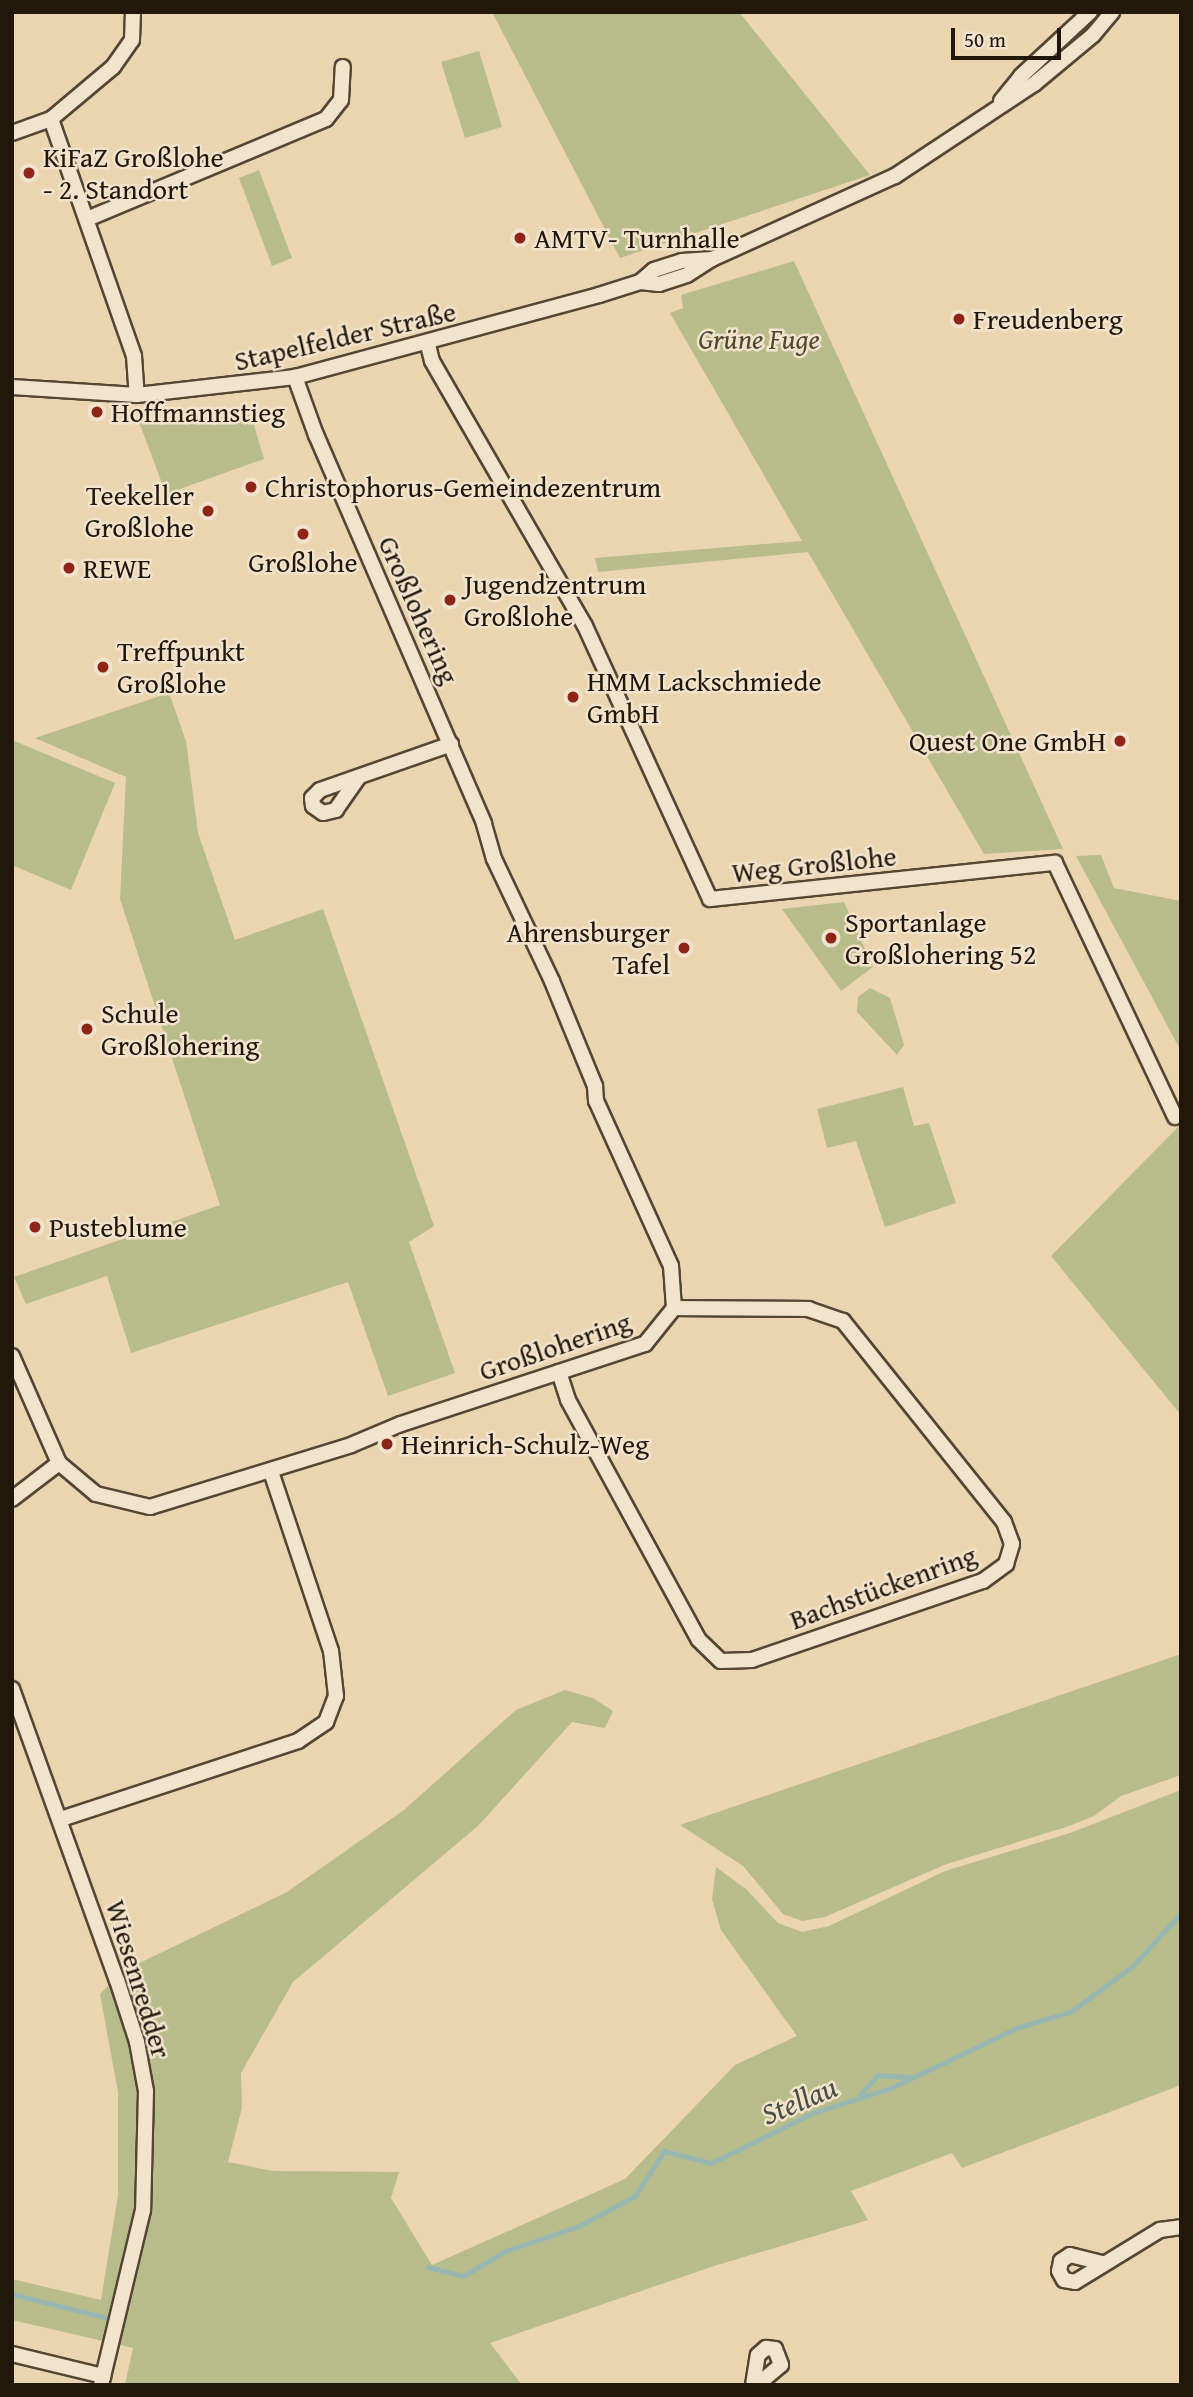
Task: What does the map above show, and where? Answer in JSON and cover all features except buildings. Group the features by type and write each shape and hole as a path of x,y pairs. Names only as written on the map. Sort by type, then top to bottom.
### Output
{"street":[{"path":"12,133 51,119 125,54 132,40 133,12"},
{"name":"Stapelfelder Straße","path":"989,116 1021,76 1090,12"},
{"name":"Stapelfelder Straße","path":"12,387 137,395 295,377 428,345 640,282 668,266 712,259 866,192 989,116 1093,34 1112,12"},
{"path":"87,219 255,152 326,119 341,100 342,67"},
{"path":"51,119 134,356 137,395"},
{"name":"Weg Großlohe","path":"428,345 432,361 585,626 710,899 1055,863 1175,1117"},
{"name":"Großlohering","path":"12,1356 59,1464 96,1494 136,1506 150,1507 271,1472 645,1343 674,1308 671,1266 596,1101 595,1086 552,982 494,859 451,744 316,435 295,377"},
{"path":"358,778 451,744"},
{"name":"Bachstückenring","path":"559,1372 568,1400 699,1640 721,1661 752,1660 983,1581 1006,1564 1012,1544 1004,1522 843,1321 809,1309 674,1308"},
{"path":"12,1500 59,1464"},
{"path":"61,1819 298,1741 326,1722 336,1696 331,1651 271,1472"},
{"name":"Wiesenredder","path":"12,1689 61,1819 136,2042 146,2091 143,2210 102,2381 12,2354"},
{"path":"1102,2263 1160,2230 1181,2227"}],"green space":[{"path":"492,12 739,12 870,175 620,258"},
{"path":"479,51 502,127 465,138 441,62"},
{"path":"259,170 292,258 272,266 239,178"},
{"name":"Grüne Fuge","path":"794,261 1063,849 984,854 808,552 598,572 595,558 802,541 670,313 683,308 681,295"},
{"path":"251,415 264,459 166,494 139,422"},
{"path":"169,693 186,741 198,833 235,940 323,909 434,1226 409,1242 455,1373 388,1396 348,1282 131,1353 107,1276 26,1304 14,1277 220,1205 120,899 126,777 35,738"},
{"path":"12,740 115,783 71,890 12,865"},
{"path":"1101,855 1114,888 1181,901 1181,1051 1076,856"},
{"name":"Sportanlage Großlohering 52","path":"844,902 873,967 841,991 782,909"},
{"name":"Sportanlage Großlohering 52","path":"870,988 890,998 904,1045 897,1055 857,1012 858,997"},
{"path":"903,1087 914,1126 929,1123 956,1203 885,1227 856,1141 827,1148 817,1109"},
{"path":"1181,1124 1181,1415 1051,1256"},
{"path":"1181,1654 1181,1775 1121,1796 1094,1816 1069,1826 944,1865 825,1917 802,1921 783,1914 743,1866 680,1825"},
{"path":"565,1690 593,1698 613,1711 605,1728 572,1722 479,1825 293,1982 241,2073 242,2108 228,2162 273,2171 399,2172 391,2198 432,2265 625,2179 735,2065 797,2036 721,1930 712,1899 716,1867 746,1889 778,1923 802,1932 829,1926 945,1871 1070,1833 1181,1790 1181,2085 962,2168 952,2153 851,2191 868,2220 714,2266 490,2343 522,2385 125,2385 133,2348 12,2320 12,2279 101,2300 118,2195 118,2092 100,1994 123,1971 287,1892 404,1810 516,1710"}],"waterway":[{"name":"Stellau","path":"428,2267 463,2276 506,2251 579,2226 635,2196 664,2151 711,2163 813,2113 891,2088 1019,2027 1070,2012 1133,1966 1181,1913"},
{"path":"860,2095 878,2075 910,2077"},
{"name":"Stellau","path":"12,2294 108,2318"}],"place":[{"name":"KiFaZ Großlohe - 2. Standort","path":"29,173"},
{"name":"AMTV- Turnhalle","path":"520,238"},
{"name":"Freudenberg","path":"959,319"},
{"name":"Hoffmannstieg","path":"97,412"},
{"name":"Christophorus-Gemeindezentrum","path":"251,487"},
{"name":"Teekeller Großlohe","path":"208,511"},
{"name":"Großlohe","path":"303,534"},
{"name":"REWE","path":"69,568"},
{"name":"Jugendzentrum Großlohe","path":"450,600"},
{"name":"Treffpunkt Großlohe","path":"103,667"},
{"name":"HMM Lackschmiede GmbH","path":"573,697"},
{"name":"Quest One GmbH","path":"1120,741"},
{"name":"Sportanlage Großlohering 52","path":"831,938"},
{"name":"Ahrensburger Tafel","path":"684,948"},
{"name":"Schule Großlohering","path":"87,1029"},
{"name":"Pusteblume","path":"35,1227"},
{"name":"Heinrich-Schulz-Weg","path":"387,1444"}]}
